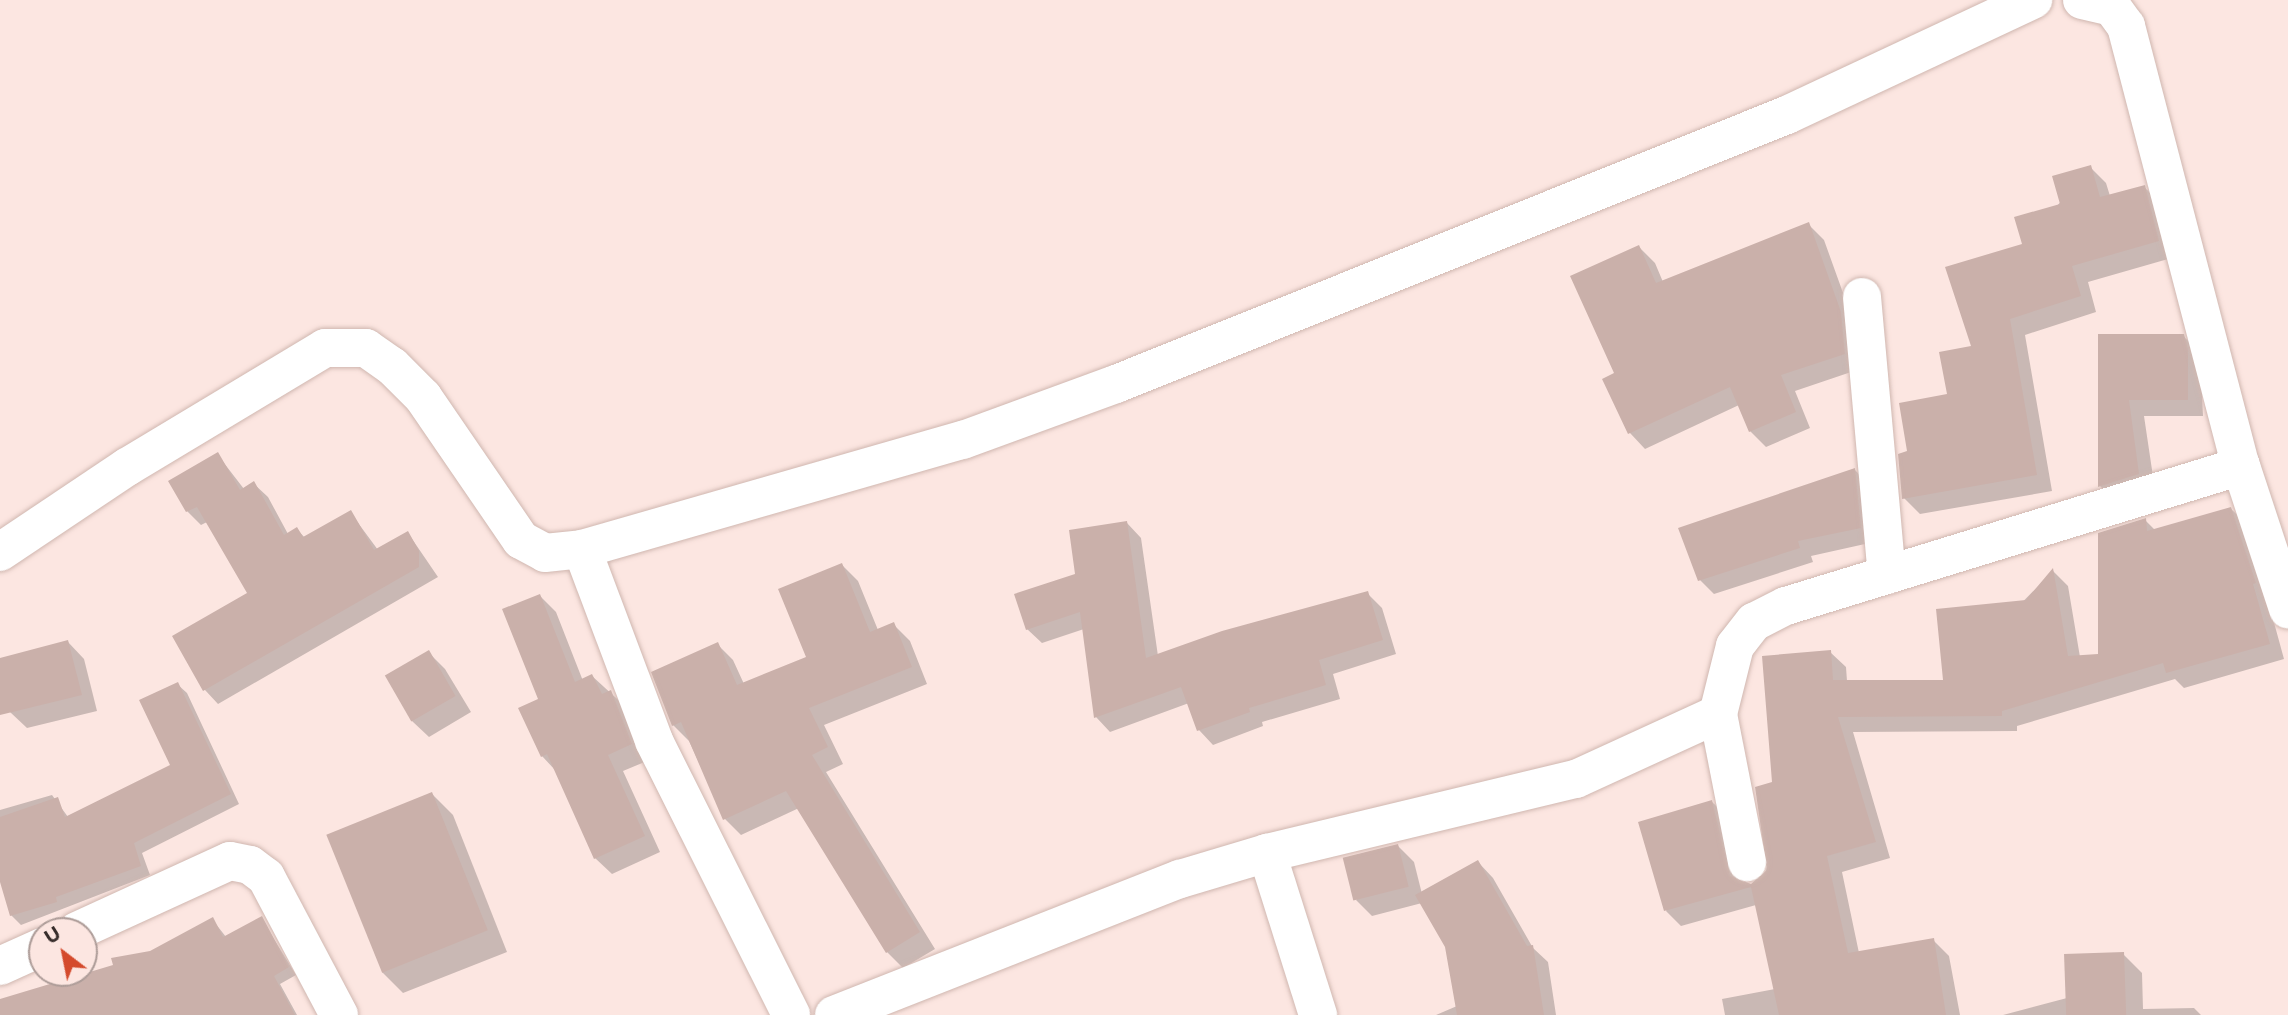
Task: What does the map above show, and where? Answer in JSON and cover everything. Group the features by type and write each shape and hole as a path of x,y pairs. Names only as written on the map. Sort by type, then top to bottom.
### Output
{"street":[{"path":"0,552 127,467 325,348 366,348 392,366 423,397 521,540 545,553 582,549 963,440 1116,384 1787,115 2033,0"},
{"path":"2082,0 2112,7 2126,26 2241,466 2288,609"},
{"path":"1862,297 1887,575"},
{"path":"1747,862 1718,714 1735,646 1754,622 1786,606 2241,466"},
{"path":"582,549 654,741 791,1015"},
{"path":"834,1015 1180,879 1267,853 1576,779 1718,714"},
{"path":"1267,853 1318,1015"},
{"path":"98,921 230,861 250,865 267,877 339,1015"},
{"path":"0,966 28,953"}],"building":[{"path":"2091,165 2100,197 2145,185 2159,241 2072,266 2081,296 2010,319 2037,475 1902,499 1898,454 1907,451 1899,403 1947,394 1939,352 1971,346 1945,267 2022,244 2014,217 2060,204 2052,176"},
{"path":"1809,222 1841,312 1845,354 1781,375 1796,412 1749,432 1730,387 1628,434 1602,379 1614,373 1570,276 1639,245 1656,283"},
{"path":"2098,334 2184,334 2188,349 2188,400 2129,400 2139,474 2098,487"},
{"path":"218,452 240,490 254,481 284,535 297,527 303,537 351,510 374,550 408,531 419,551 419,567 203,691 172,636 247,593 197,507 186,512 168,481"},
{"path":"1855,468 1861,528 1798,541 1800,548 1698,581 1678,528"},
{"path":"2231,507 2256,583 2253,584 2270,644 2166,673 2163,663 2002,711 2002,716 1838,717 1876,842 1827,856 1848,953 1934,938 1946,1015 1779,1015 1751,887 1664,911 1638,822 1712,800 1730,876 1751,884 1767,870 1755,787 1772,782 1762,656 1831,650 1833,680 1943,680 1936,609 2026,600 2053,568 2068,656 2098,654 2098,533 2146,518 2147,531"},
{"path":"1127,521 1146,658 1222,631 1368,591 1383,640 1319,660 1326,685 1249,708 1250,712 1197,731 1181,687 1094,718 1080,612 1026,630 1014,594 1075,574 1069,530"},
{"path":"842,563 870,632 894,622 912,667 809,708 828,747 812,755 920,932 886,953 786,791 723,820 681,722 672,726 651,672 718,642 737,685 806,657 778,589"},
{"path":"540,594 575,682 592,674 602,694 611,690 632,744 608,755 645,836 594,859 547,754 541,757 518,708 538,699 502,609"},
{"path":"68,640 82,695 0,715 0,658"},
{"path":"429,650 456,696 411,721 385,676"},
{"path":"178,682 231,794 134,843 141,866 56,897 57,902 10,916 0,882 0,817 58,797 65,817 170,765 139,700"},
{"path":"432,792 488,930 382,973 326,835"},
{"path":"1398,844 1409,887 1353,900 1343,858"},
{"path":"1478,860 1527,946 1533,945 1544,1015 1457,1015 1445,947 1415,895"},
{"path":"262,916 289,967 274,976 295,1015 0,1015 0,999 40,987 98,987 98,970 113,965 111,958 150,951 213,917 223,937"},
{"path":"2124,952 2126,1015 2066,1015 2064,954"}]}
